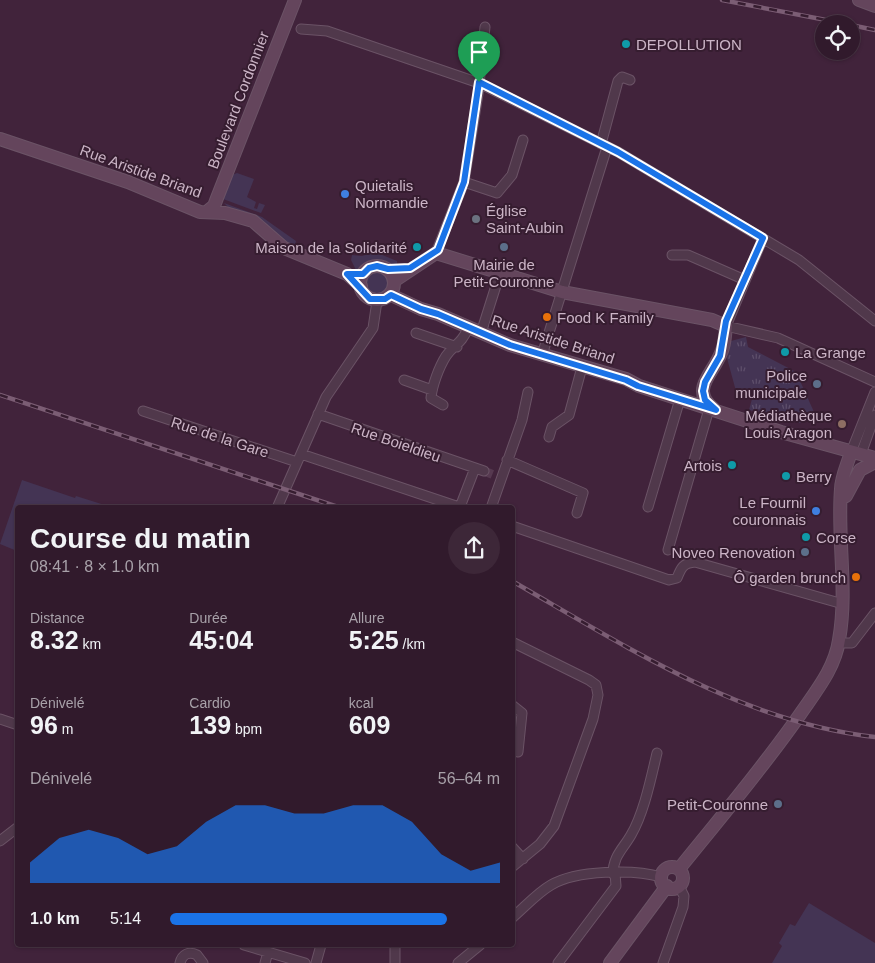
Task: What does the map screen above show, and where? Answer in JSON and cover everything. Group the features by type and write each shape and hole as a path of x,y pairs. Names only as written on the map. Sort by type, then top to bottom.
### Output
{"main road":[{"name":"Boulevard Cordonnier","path":"209,210 214,206 295,0"},
{"path":"858,0 875,6"},
{"name":"Rue Aristide Briand","path":"0,139 128,182 200,212 209,210 253,220 284,248 362,280"},
{"path":"394,281 410,268 436,253 562,292 712,320 726,326 722,350 705,382 704,396 707,403 713,409"},
{"path":"388,269 394,281 391,295 377,301 365,295 362,280 369,268 377,266 388,269 410,268"},
{"name":"Rue Aristide Briand","path":"391,295 480,333 542,355 713,409 757,425 875,458"},
{"path":"680,399 704,396"},
{"path":"844,497 841,489 856,453"},
{"path":"679,869 782,740 830,669 839,643 843,604 840,523 844,497 860,470 875,462"},
{"path":"610,963 669,883 683,879 679,869 674,867 666,869 669,883"}],"street":[{"path":"436,253 464,182 485,28"},
{"path":"301,30 327,31 479,82 604,146 763,238 799,260 875,321"},
{"path":"542,355 604,146 618,81 622,77 630,80"},
{"path":"464,182 497,193 512,176 524,140"},
{"path":"763,238 726,326 778,338 875,382"},
{"path":"672,255 688,255 745,280"},
{"path":"480,333 500,273"},
{"path":"278,505 318,414 336,380 373,328 377,301"},
{"path":"443,405 431,398 432,390 446,356 457,347 468,328"},
{"path":"416,333 457,347"},
{"path":"549,437 552,427 569,415 582,367"},
{"path":"404,380 432,390"},
{"path":"492,505 497,476 507,460 522,420 528,392"},
{"path":"856,453 875,392"},
{"path":"648,507 680,399"},
{"path":"668,550 713,409"},
{"name":"Rue de la Gare","path":"142,411 454,505"},
{"name":"Rue Boieldieu","path":"318,414 484,471"},
{"path":"856,453 875,415"},
{"path":"507,460 583,493 577,513"},
{"path":"462,505 475,468"},
{"path":"515,527 669,580 677,578 687,562 695,562 843,604"},
{"path":"839,643 852,643 875,612"},
{"path":"515,643 589,680 596,685 598,695 593,719 554,826 540,844 515,865"},
{"path":"515,707 522,713 518,752"},
{"path":"0,719 15,724"},
{"path":"558,963 616,886 613,864 618,853 631,835 657,753"},
{"path":"0,841 15,829"},
{"path":"515,850 523,859"},
{"path":"515,915 550,885 574,875 648,873 669,883 684,896 683,908 663,963"},
{"path":"183,947 186,954"},
{"path":"251,947 305,963"},
{"path":"316,963 320,947"},
{"path":"395,963 396,947"},
{"path":"458,963 478,947"},
{"path":"265,963 268,952"},
{"path":"180,963 186,954"},
{"path":"186,954 198,955 202,963"}],"green space":[{"path":"237,173 254,179 247,197 256,202 254,208 257,209 259,203 265,205 261,213 223,199 232,175"},
{"path":"224,203 262,217 296,241 294,249 251,214 229,208"},
{"path":"375,252 397,261 397,267 378,263 356,270 351,260 352,255 362,256"},
{"path":"377,272 382,273 388,279 388,289 382,295 377,296 372,295 366,289 365,284 366,279 372,273"},
{"path":"746,337 748,347 796,372 818,421 806,419 800,423 749,410 752,399 736,391 727,358 731,341"},
{"path":"22,480 75,498 76,496 105,505 15,505 15,550 0,544"},
{"path":"809,903 875,943 875,963 772,963 782,946 779,943 790,924 795,926"}],"tunnel":[{"path":"484,471 494,475"}],"railway":[{"path":"722,0 815,18"},
{"path":"860,27 875,30"},
{"path":"0,395 332,505"},
{"path":"515,583 642,655 686,678 732,698 778,716 826,729 875,737"}],"place":[{"name":"DEPOLLUTION","path":"626,44"},
{"name":"Quietalis Normandie","path":"345,194"},
{"name":"Église Saint-Aubin","path":"476,219"},
{"name":"Maison de la Solidarité","path":"417,247"},
{"name":"Mairie de Petit-Couronne","path":"504,247"},
{"name":"Food K Family","path":"547,317"},
{"name":"La Grange","path":"785,352"},
{"name":"Police municipale","path":"817,384"},
{"name":"Médiathèque Louis Aragon","path":"842,424"},
{"name":"Artois","path":"732,465"},
{"name":"Berry","path":"786,476"},
{"name":"Le Fournil couronnais","path":"816,511"},
{"name":"Corse","path":"806,537"},
{"name":"Noveo Renovation","path":"805,552"},
{"name":"Ô garden brunch","path":"856,577"},
{"name":"Petit-Couronne","path":"778,804"}],"route":[{"path":"479,82 618,152 763,238 726,321 724,344 720,356 705,382 703,391 705,400 716,410 638,386 626,380 510,345 391,295 377,301 370,299 365,295 361,286 356,284 347,274 363,274 369,268 377,266 388,269 410,268 436,253 464,182 479,82"}]}
